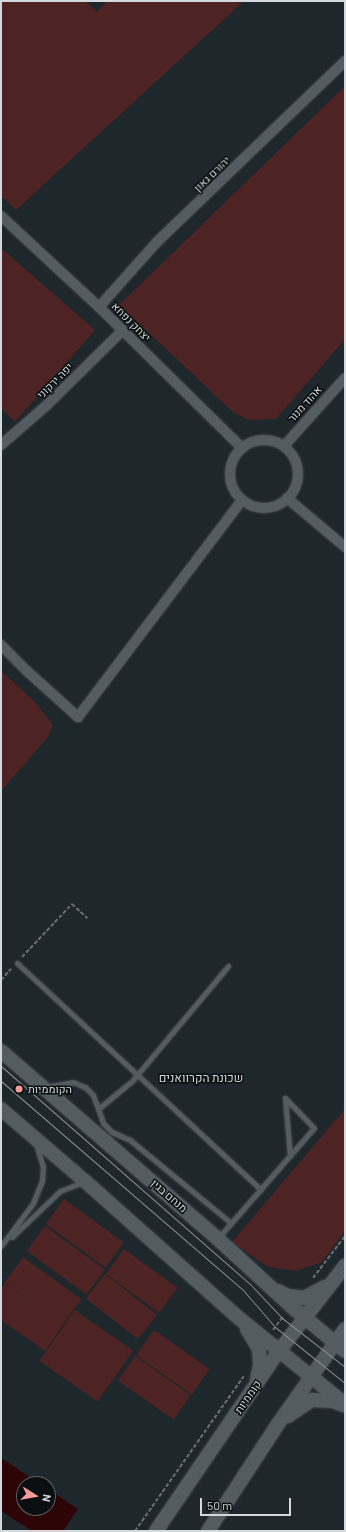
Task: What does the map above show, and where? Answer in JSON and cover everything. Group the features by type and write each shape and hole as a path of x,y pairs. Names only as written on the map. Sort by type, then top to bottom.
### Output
{"main road":[{"name":"מנחם בגין","path":"1,1051 218,1239 304,1318 340,1347"},
{"path":"1,1109 86,1182 240,1319 345,1405"},
{"name":"קוממיות","path":"156,1531 256,1387 279,1351 345,1266"},
{"path":"271,1288 288,1296 304,1298 314,1294 335,1280"},
{"path":"240,1319 259,1349 260,1366 256,1387"},
{"path":"208,1531 278,1424 311,1377 340,1347 345,1329"},
{"path":"278,1424 302,1405 312,1400 333,1401 345,1405"}],"street":[{"name":"יהורם גאון","path":"99,306 157,242 345,61"},
{"name":"יצחק נפחא","path":"1,216 99,306 122,331 242,448"},
{"name":"יפה ירקוני","path":"1,445 48,406 122,331"},
{"name":"אהוד מנור","path":"284,446 345,378"},
{"path":"265,440 276,442 284,446 292,455 297,466 298,478 294,489 287,498 275,506 263,508 252,506 242,500 234,491 230,480 230,468 234,457 242,448 253,441 265,440"},
{"path":"287,498 345,547"},
{"path":"1,645 27,671 78,716 242,500"}],"lane":[{"path":"17,963 260,1190"},
{"path":"98,1109 137,1075 228,966"},
{"path":"43,1088 60,1083 73,1082 85,1087 93,1095 103,1122 112,1132 130,1140 231,1223"},
{"path":"218,1239 231,1223 290,1156 314,1128 285,1098 290,1156"},
{"path":"1,1247 33,1203 42,1181 43,1166 33,1136"},
{"path":"1,1247 60,1191 75,1184 86,1182"}],"path":[{"path":"1,980 72,904 88,918"},
{"path":"312,1279 345,1236"},
{"path":"265,1340 291,1306"},
{"path":"136,1531 245,1375"}],"shaded area":[{"path":"1,1 85,1 97,12 107,1 244,1 16,210 1,196"},
{"path":"345,86 345,339 276,419 249,420 234,413 119,305"},
{"path":"1,248 95,330 15,422 1,408"},
{"path":"1,671 35,702 53,725 48,737 1,791"},
{"path":"345,1109 345,1231 322,1262 296,1271 268,1267 232,1242"},
{"path":"64,1199 124,1242 106,1268 46,1224"},
{"path":"45,1226 105,1269 87,1295 27,1251"},
{"path":"124,1249 177,1288 159,1313 106,1274"},
{"path":"23,1257 81,1299 62,1325 4,1283"},
{"path":"105,1274 157,1315 138,1339 86,1298"},
{"path":"5,1284 63,1325 45,1351 1,1320 1,1289"},
{"path":"75,1310 133,1351 98,1402 39,1361"},
{"path":"154,1330 210,1369 192,1394 136,1355"},
{"path":"135,1356 191,1395 173,1420 118,1381"},
{"path":"1,1458 28,1476 16,1476 16,1516 56,1516 56,1494 78,1509 63,1531 32,1531 1,1511"}],"tram line":[{"path":"1,1066 250,1284 282,1318 345,1367"},
{"path":"1,1081 243,1290 275,1327 345,1383"}],"place":[{"name":"הקוממיות","path":"19,1089"}],"district":[{"name":"שכונת הקרוואנים","path":"201,1078"}]}
